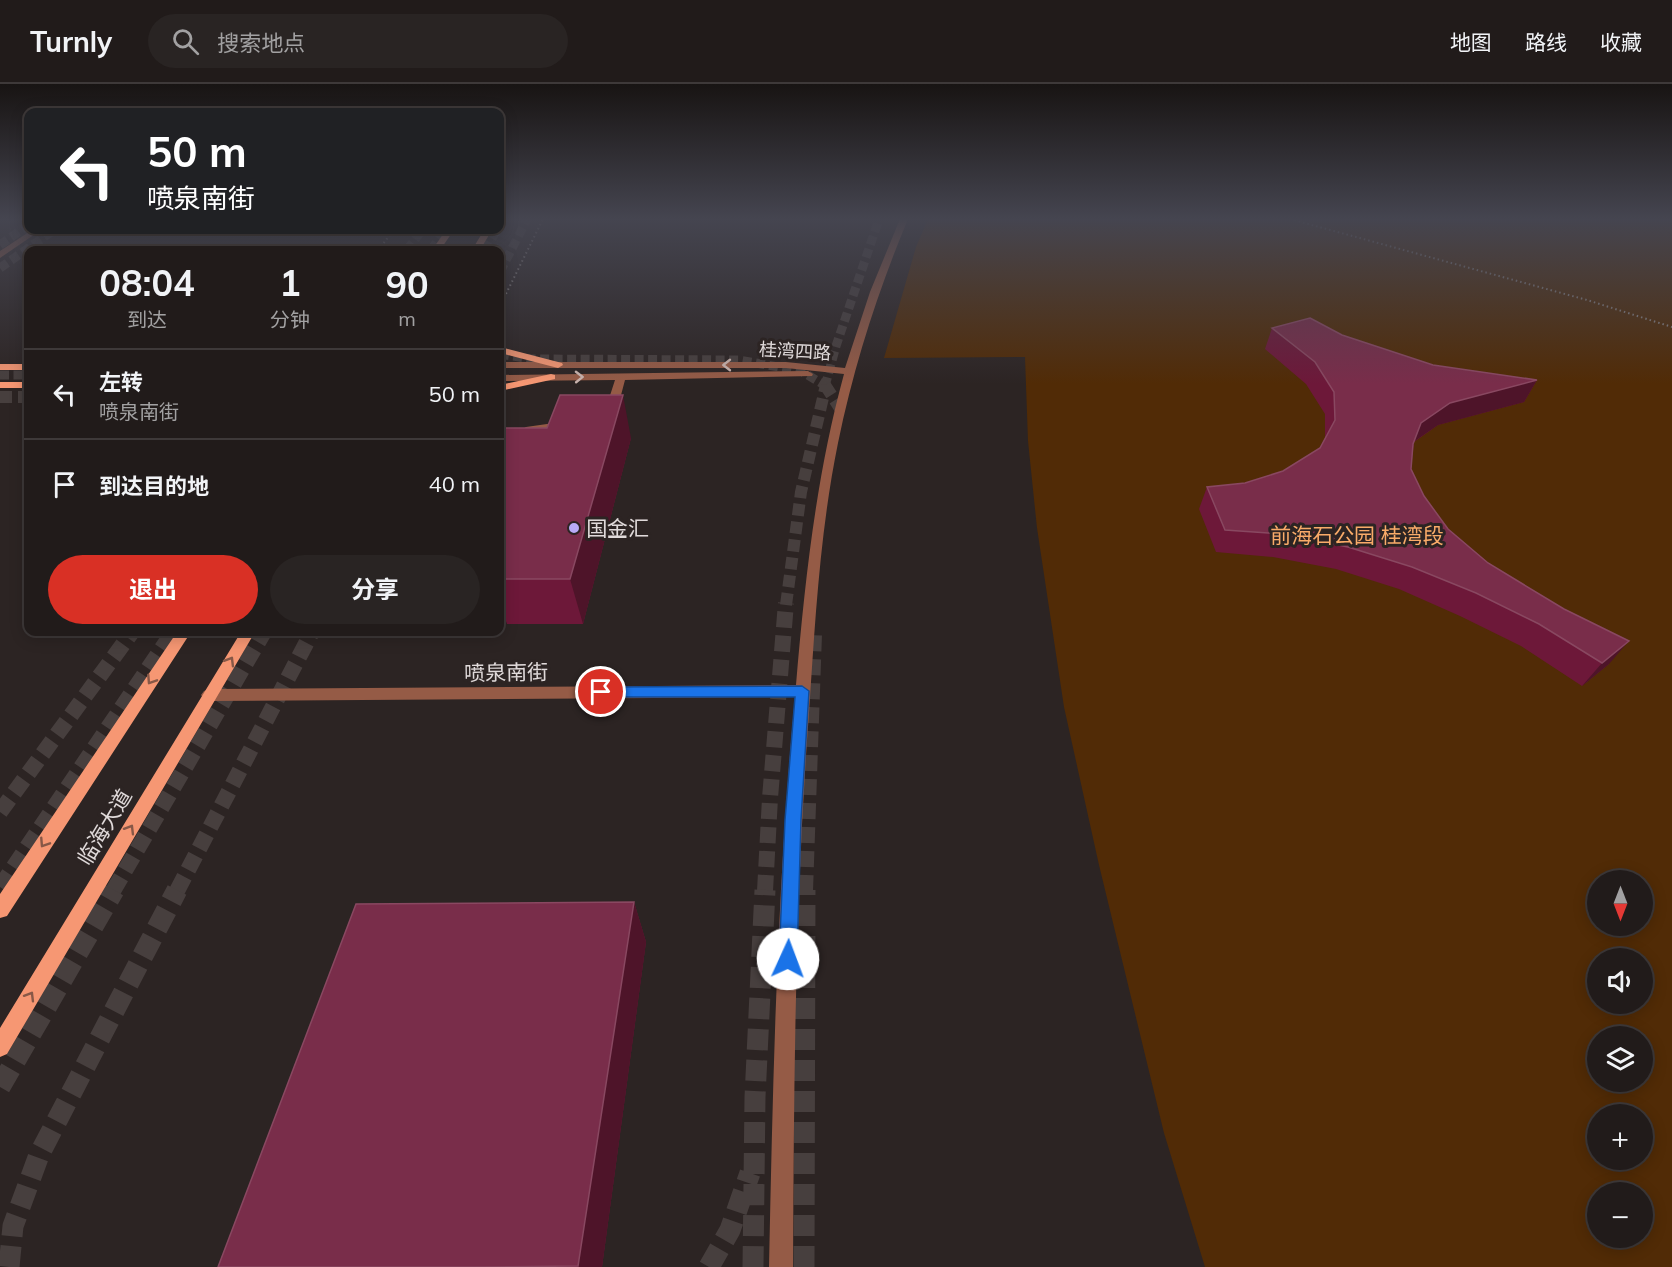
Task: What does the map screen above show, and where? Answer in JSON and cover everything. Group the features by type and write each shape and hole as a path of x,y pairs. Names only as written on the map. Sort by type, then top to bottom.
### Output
{"main road":[{"path":"504,351 558,365"},
{"path":"0,368 24,367"},
{"path":"504,387 551,377"},
{"path":"0,385 24,385"},
{"name":"临海大道","path":"0,910 181,636"},
{"name":"临海大道","path":"0,1047 246,636"}],"street":[{"path":"781,1267 783,1122 793,831 802,691 819,520 848,371 882,274"},
{"name":"桂湾四路","path":"504,365 786,365 848,371"},
{"name":"桂湾四路","path":"504,378 788,376 848,371"},
{"path":"602,423 609,418 621,376"},
{"path":"504,444 520,433 540,426 582,424"},
{"name":"喷泉南街","path":"209,695 802,691"}],"path":[{"path":"504,298 516,274"},
{"path":"1492,274 1587,300 1672,327"},
{"path":"504,324 507,329"}],"green space":[{"name":"前海石公园 桂湾段","path":"908,274 1672,274 1672,1267 1205,1267 1164,1133 1099,865 1064,707 1037,528 1028,441 1025,357 884,358"}],"building":[{"path":"1310,318 1342,335 1433,365 1537,380 1450,403 1421,423 1413,444 1411,469 1424,496 1448,529 1488,563 1564,609 1629,641 1602,663 1539,624 1476,593 1412,567 1348,547 1283,534 1225,530 1207,487 1245,483 1283,471 1320,448 1335,420 1334,392 1315,362 1272,328"},
{"path":"560,395 623,395 570,579 504,579 504,428 547,428"},
{"path":"634,902 578,1266 218,1267 356,904"}],"tunnel":[{"path":"825,385 860,274"},
{"path":"504,355 531,359 739,360 801,371 825,385"},
{"path":"0,375 24,375"},
{"path":"786,605 801,492 826,386"},
{"path":"826,386 841,410"},
{"path":"0,397 24,397"},
{"path":"765,891 786,603"},
{"path":"805,891 814,634"},
{"path":"0,812 129,636"},
{"path":"0,887 170,636"},
{"path":"113,891 262,636"},
{"path":"177,891 310,636"},
{"path":"0,1087 114,890"},
{"path":"9,1267 13,1226 39,1155 177,890"},
{"path":"753,1267 755,1097 765,890"},
{"path":"804,1267 805,890"},
{"path":"709,1267 730,1230 750,1173"}],"place":[{"name":"国金汇","path":"574,528"}],"route":[{"path":"601,692 802,691 793,820 788,959"}]}
